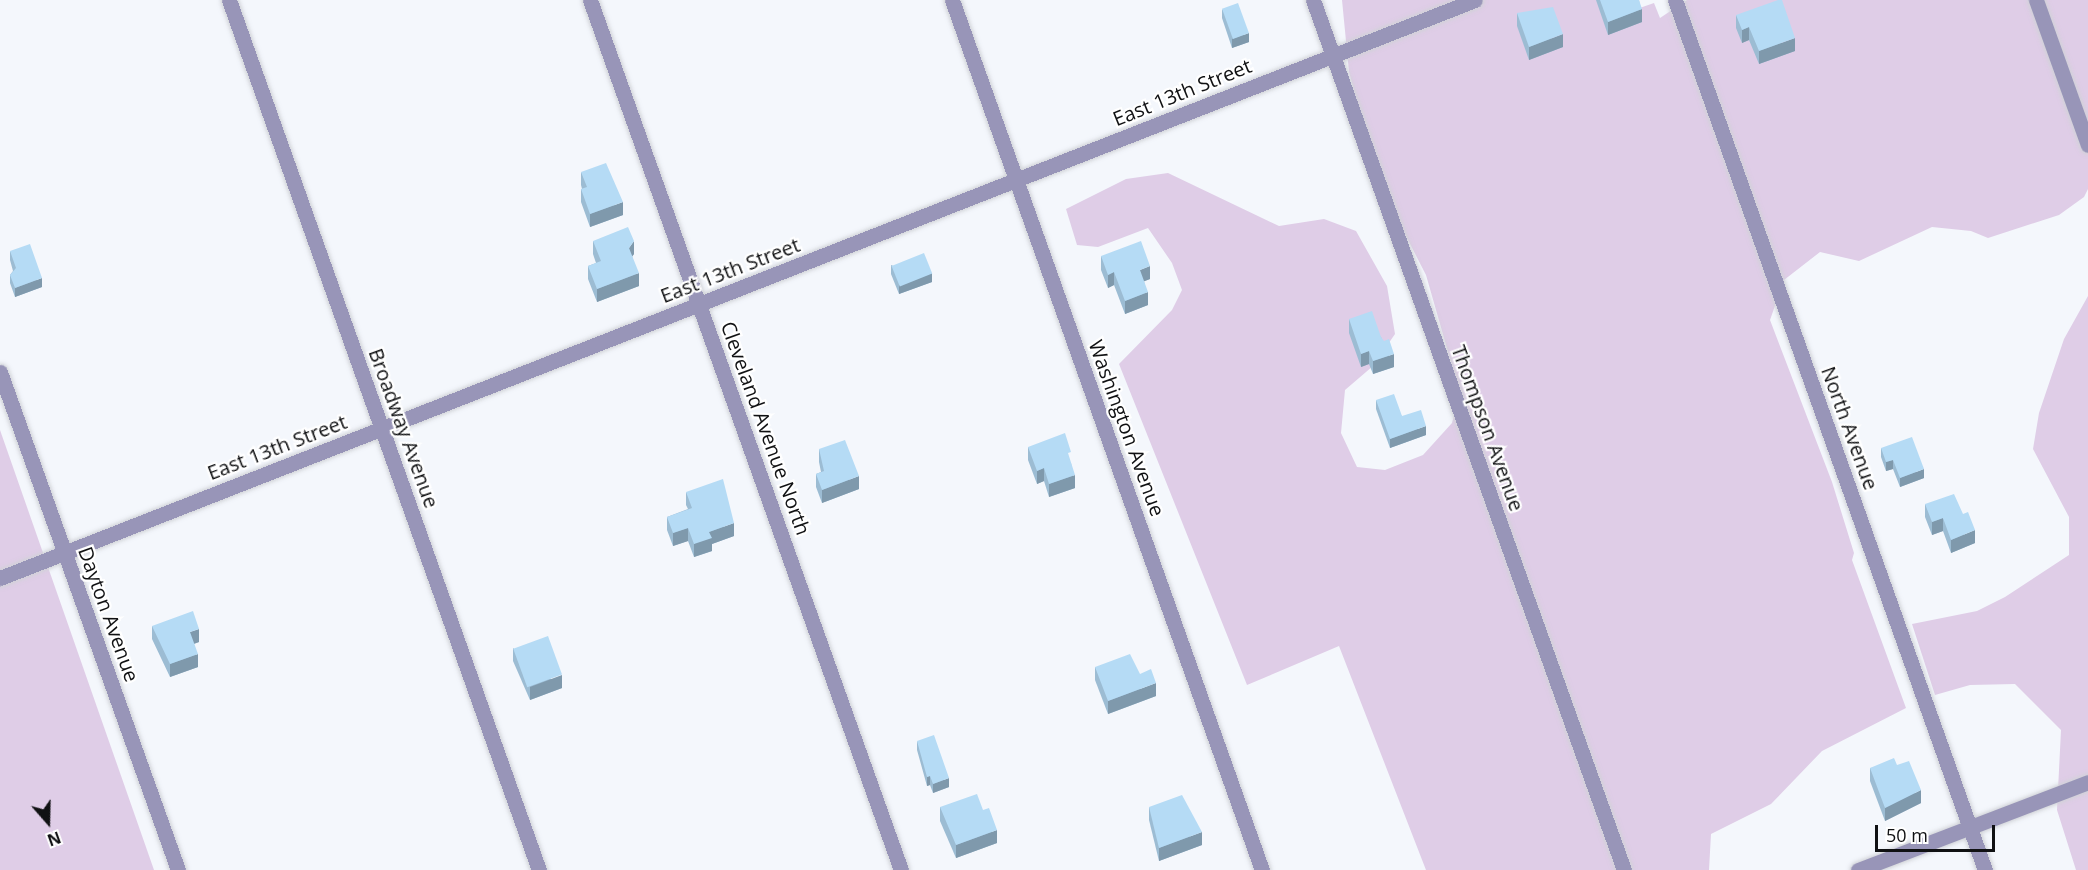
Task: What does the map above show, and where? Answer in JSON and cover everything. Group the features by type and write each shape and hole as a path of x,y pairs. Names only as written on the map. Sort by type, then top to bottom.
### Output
{"street":[{"name":"Broadway Avenue","path":"229,0 539,870"},
{"name":"Cleveland Avenue North","path":"591,0 901,870"},
{"name":"Washington Avenue","path":"952,0 1262,870"},
{"name":"Thompson Avenue","path":"1313,0 1624,870"},
{"name":"East 13th Street","path":"0,578 1475,0"},
{"name":"North Avenue","path":"1675,0 1985,870"},
{"path":"2036,0 2088,145"},
{"name":"Dayton Avenue","path":"0,372 178,870"},
{"path":"1858,870 2088,782"}],"shaded area":[{"path":"1342,0 1615,0 1631,11 1654,3 1660,18 1687,0 2088,0 2088,189 2084,197 2059,215 1988,238 1971,231 1932,227 1859,261 1820,252 1784,280 1770,320 1832,482 1854,553 1852,560 1906,708 1822,751 1771,804 1711,834 1709,870 1426,870 1339,646 1247,685 1119,364 1172,310 1182,290 1172,263 1148,228 1098,247 1077,245 1066,209 1126,179 1168,173 1279,226 1324,219 1356,231 1387,286 1395,334 1373,366 1345,390 1341,433 1357,467 1385,470 1423,455 1452,423 1460,394 1426,275 1390,205 1365,131 1349,72"},
{"path":"2088,296 2088,870 2076,870 2057,810 2061,730 2015,684 1970,685 1935,695 1912,624 1977,611 2005,597 2069,555 2069,517 2033,449 2039,413 2064,339"},
{"path":"0,430 154,870 0,870"}],"building":[{"path":"1600,0 1639,0 1642,9 1608,22"},
{"path":"1782,0 1795,38 1759,51 1749,27 1742,30 1736,15"},
{"path":"1238,3 1249,33 1233,39 1222,9"},
{"path":"1553,7 1563,34 1529,47 1517,13"},
{"path":"606,163 623,202 590,214 581,189 587,187 581,172"},
{"path":"628,227 634,241 629,248 639,273 597,289 588,266 601,261 593,241"},
{"path":"1141,241 1150,266 1140,270 1148,292 1125,301 1114,272 1108,275 1101,256"},
{"path":"30,244 42,278 15,288 10,275 16,268 10,251"},
{"path":"924,253 932,273 900,287 892,266"},
{"path":"1372,311 1381,337 1384,341 1389,339 1394,354 1373,361 1369,351 1361,354 1349,319"},
{"path":"1394,394 1402,416 1421,410 1426,426 1390,439 1376,400"},
{"path":"1065,433 1075,475 1049,484 1044,468 1037,471 1028,447"},
{"path":"1912,437 1924,469 1900,478 1893,460 1886,462 1881,448"},
{"path":"845,440 859,476 822,490 816,474 824,471 819,449"},
{"path":"723,479 734,523 709,532 712,538 694,544 688,528 673,533 667,517 692,508 686,492"},
{"path":"1954,494 1963,514 1968,512 1975,530 1951,540 1943,518 1932,522 1925,504"},
{"path":"193,611 199,629 190,632 198,654 170,664 152,626"},
{"path":"548,636 562,675 527,687 513,649"},
{"path":"1130,654 1140,674 1151,669 1156,683 1108,701 1095,667"},
{"path":"934,735 949,778 933,784 930,776 927,777 917,741"},
{"path":"1894,758 1897,765 1909,761 1921,790 1885,808 1870,768"},
{"path":"977,794 983,810 989,808 997,830 956,845 940,807"},
{"path":"1182,795 1202,832 1159,848 1149,807"}]}
